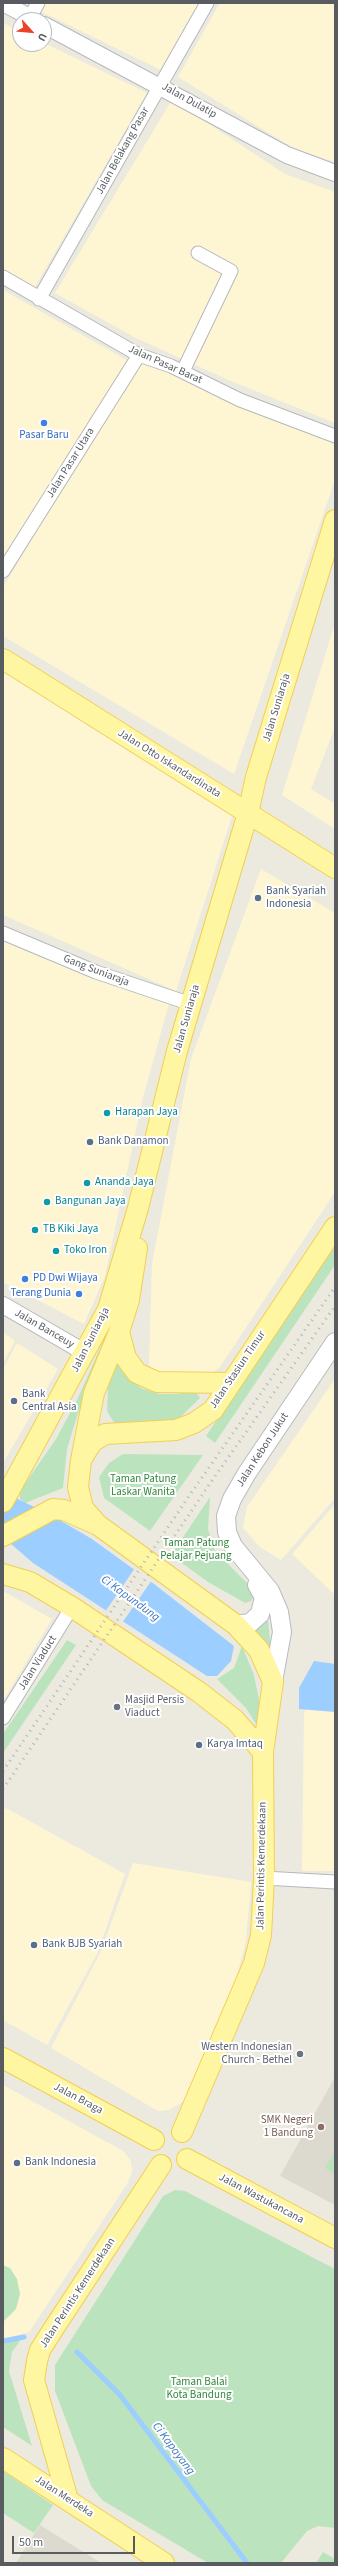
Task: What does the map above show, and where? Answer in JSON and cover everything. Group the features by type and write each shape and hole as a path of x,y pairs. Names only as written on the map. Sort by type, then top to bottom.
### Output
{"main road":[{"name":"Jalan Suniaraja","path":"7,1494 108,1309 138,1208 191,1004 248,813 256,777 335,520"},
{"name":"Jalan Otto Iskandardinata","path":"3,660 335,868"},
{"path":"81,1460 94,1393 119,1332 129,1300 139,1232 138,1208"},
{"name":"Jalan Stasiun Timur","path":"98,1525 83,1508 78,1487 81,1460 92,1442 105,1434 176,1430 194,1423 213,1410 335,1227"},
{"path":"119,1332 126,1358 137,1373 157,1382 230,1383"},
{"name":"Jalan Kebon Jukut","path":"273,1682 282,1632 279,1612 270,1591 233,1546 227,1532 226,1516 232,1499 335,1342"},
{"path":"3,1536 53,1509 64,1510 98,1525 236,1625 259,1650 273,1682"},
{"name":"Jalan Kebon Jukut","path":"236,1625 250,1623 256,1619 264,1603 264,1597 247,1564"},
{"path":"3,1574 30,1582 72,1607 214,1702 235,1720 263,1752"},
{"name":"Jalan Perintis Kemerdekaan","path":"182,2132 254,1963 261,1935 264,1878 263,1752 273,1682"},
{"name":"Jalan Braga","path":"3,2058 154,2140"},
{"path":"166,2130 182,2132 186,2136 190,2148 187,2159 175,2167 161,2165 151,2152 154,2140 161,2132 166,2130"},
{"name":"Jalan Wastukancana","path":"187,2159 335,2238"},
{"name":"Jalan Perintis Kemerdekaan","path":"68,2500 34,2380 40,2350 161,2165"},
{"name":"Jalan Merdeka","path":"3,2458 164,2563"}],"street":[{"name":"Jalan Dulatip","path":"3,3 20,12"},
{"name":"Jalan Belakang Pasar","path":"39,299 207,3"},
{"name":"Jalan Dulatip","path":"52,29 160,85 287,155 335,173"},
{"path":"184,371 231,271 198,252"},
{"name":"Jalan Pasar Barat","path":"3,278 139,355 184,371 240,400 335,436"},
{"name":"Jalan Pasar Utara","path":"3,571 139,355"},
{"name":"Gang Suniaraja","path":"3,933 96,972 191,1004"},
{"name":"Jalan Banceuy","path":"3,1305 84,1352"},
{"name":"Jalan Viaduct","path":"3,1718 72,1607"},
{"path":"264,1878 335,1882"}],"shaded area":[{"path":"44,3 199,3 161,70 52,17 52,12 40,11"},
{"path":"220,3 335,3 335,162 293,148 178,77"},
{"path":"3,23 12,27 12,52 52,52 52,47 147,93 35,287 3,270"},
{"path":"172,100 285,174 335,192 335,423 231,381 136,338 55,293"},
{"name":"Pasar Baru","path":"3,290 128,361 3,557"},
{"path":"142,357 335,439 335,480 234,774 3,636 3,587"},
{"path":"335,623 335,727 311,789 335,804 335,829 282,795"},
{"path":"3,672 232,816 176,991 3,915"},
{"path":"261,869 335,913 335,1192 220,1367 205,1378 158,1375 149,1365 152,1264 191,1059"},
{"path":"3,939 170,1000 143,1097 105,1276 84,1324 3,1282"},
{"path":"3,1332 15,1341 3,1363"},
{"name":"Bank Central Asia","path":"17,1343 58,1369 3,1463 3,1369"},
{"path":"335,1379 335,1498 281,1560 260,1547 243,1528 247,1507"},
{"path":"335,1504 335,1595 292,1554"},
{"path":"3,1591 52,1619 3,1701"},
{"path":"313,1702 335,1704 335,1871 302,1871 304,1712"},
{"path":"6,1808 125,1874 97,1954 47,2045 3,2020 3,1812"},
{"path":"133,1863 251,1882 246,1941 229,2006 192,2089 183,2102 169,2110 158,2111 51,2048 101,1951"},
{"name":"SMK Negeri 1 Bandung","path":"335,2077 335,2205 280,2176"},
{"name":"Bank Indonesia","path":"3,2085 123,2151 131,2161 132,2172 127,2184 29,2332 3,2339"},
{"path":"40,2525 101,2563 16,2563"}],"green space":[{"path":"335,1243 335,1265 215,1443 206,1436"},
{"path":"117,1310 120,1314 78,1413 67,1449 63,1488 25,1503 20,1499 20,1491 56,1439 77,1400"},
{"path":"116,1361 125,1368 131,1380 141,1388 159,1394 178,1394 194,1389 200,1398 173,1424 116,1426 107,1411 108,1388"},
{"name":"Taman Patung Laskar Wanita","path":"123,1454 203,1455 150,1531 104,1498 99,1477 109,1463"},
{"name":"Taman Patung Pelajar Pejuang","path":"210,1497 208,1529 215,1551 251,1587 254,1596 251,1601 245,1603 208,1582 171,1555"},
{"path":"268,1620 271,1650 250,1629"},
{"path":"67,1640 76,1645 3,1753 3,1734"},
{"path":"242,1646 254,1675 259,1700 259,1729 246,1708 217,1679 234,1668"},
{"path":"335,2151 335,2174 325,2168"},
{"name":"Taman Balai Kota Bandung","path":"175,2190 185,2191 335,2269 335,2528 318,2526 307,2531 281,2563 208,2563 102,2500 91,2486 55,2391 55,2365 163,2196"},
{"path":"3,2265 10,2268 17,2279 20,2294 16,2309 3,2322"},
{"path":"22,2338 12,2352 9,2371 32,2446 3,2427 3,2343"},
{"path":"3,2471 53,2505 34,2533 3,2513"},
{"path":"323,2552 335,2559 335,2563 316,2563"}],"water":[{"name":"Ci Kapundung","path":"3,1492 49,1514 92,1539 154,1584 234,1646 231,1661 217,1676 207,1676 33,1563 3,1537"},
{"path":"314,1661 335,1664 335,1712 299,1709 299,1688"}],"pier":[{"path":"135,1568 152,1580 122,1623 105,1612"}],"waterway":[{"name":"Ci Kapayang","path":"3,2341 24,2337"},
{"name":"Ci Kapayang","path":"77,2352 120,2395 247,2563"}],"railway":[{"path":"3,1771 187,1499 335,1287"},
{"path":"3,1789 211,1482 335,1306"}],"place":[{"name":"Pasar Baru","path":"44,423"},
{"name":"Bank Syariah Indonesia","path":"258,898"},
{"name":"Harapan Jaya","path":"107,1113"},
{"name":"Bank Danamon","path":"90,1142"},
{"name":"Ananda Jaya","path":"87,1183"},
{"name":"Bangunan Jaya","path":"47,1202"},
{"name":"TB Kiki Jaya","path":"35,1230"},
{"name":"Toko Iron","path":"56,1251"},
{"name":"PD Dwi Wijaya","path":"25,1279"},
{"name":"Terang Dunia","path":"79,1294"},
{"name":"Bank Central Asia","path":"14,1401"},
{"name":"Masjid Persis Viaduct","path":"117,1707"},
{"name":"Karya Imtaq","path":"199,1745"},
{"name":"Bank BJB Syariah","path":"34,1945"},
{"name":"Western Indonesian Church - Bethel","path":"300,2054"},
{"name":"SMK Negeri 1 Bandung","path":"321,2127"},
{"name":"Bank Indonesia","path":"17,2163"}]}
